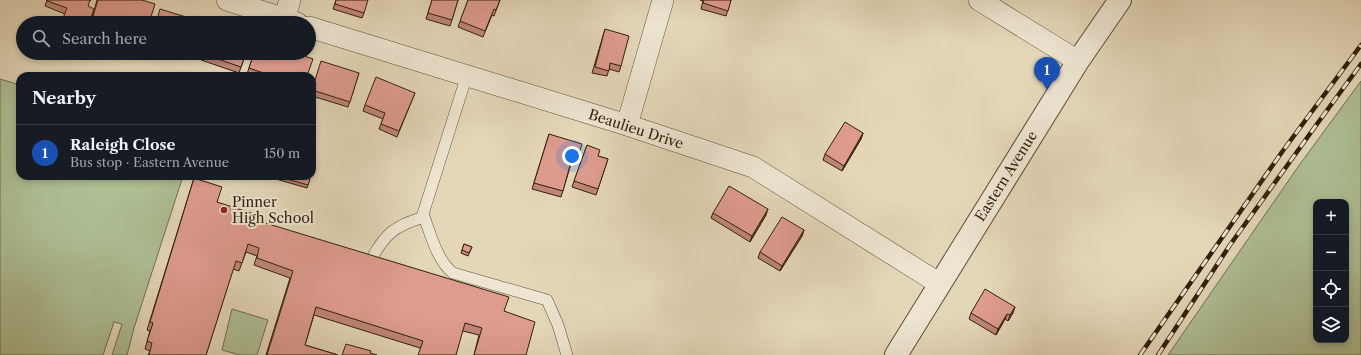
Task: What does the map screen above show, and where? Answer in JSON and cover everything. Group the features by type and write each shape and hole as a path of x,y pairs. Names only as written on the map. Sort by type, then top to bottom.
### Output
{"street":[{"path":"226,0 290,14"},
{"path":"627,125 663,0"},
{"path":"979,0 1078,61"},
{"name":"Eastern Avenue","path":"896,355 1078,61 1120,0"},
{"name":"Beaulieu Drive","path":"316,29 627,125 753,167 940,284"}],"lane":[{"path":"372,258 379,245 391,232 402,225 421,218 467,75"},
{"path":"423,214 437,251 447,268 453,273 547,300 558,325 567,355"}],"green space":[{"path":"0,79 16,84 16,180 182,180 134,328 127,355 112,355 122,324 114,322 103,355 0,355"},
{"path":"1361,81 1361,355 1168,355 1300,164"},
{"path":"232,309 268,320 257,355 240,355 222,350"}],"building":[{"path":"90,0 88,6 94,9 92,16 64,16 67,8 47,1"},
{"path":"98,0 142,0 155,4 151,16 93,16"},
{"path":"336,0 368,0 364,13 335,4"},
{"path":"432,0 458,0 452,20 428,13"},
{"path":"468,0 500,0 496,10 494,9 485,31 460,21"},
{"path":"704,0 731,0 728,11 703,3"},
{"path":"160,9 183,16 158,16"},
{"path":"605,29 629,36 621,66 610,63 609,71 595,67"},
{"path":"221,60 244,60 241,67"},
{"path":"252,60 313,60 308,72 260,72 249,68"},
{"path":"321,61 359,73 350,102 316,91 316,77"},
{"path":"376,77 415,93 399,131 381,124 385,113 365,105"},
{"path":"845,122 863,133 844,166 825,154"},
{"path":"549,134 582,144 577,160 572,158 563,191 534,183"},
{"path":"587,145 600,150 598,156 608,159 598,189 574,181"},
{"name":"Pinner High School","path":"193,180 200,180 222,187 217,202 263,217 262,222 509,297 504,311 535,322 526,355 474,355 482,328 465,323 456,355 418,355 423,341 316,307 305,345 338,355 267,355 293,271 257,258 259,248 248,244 242,263 236,261 206,355 149,355 152,343 147,341 153,323 150,322"},
{"path":"290,180 310,180 308,185"},
{"path":"729,186 768,209 752,236 713,213"},
{"path":"782,217 804,230 782,266 760,252"},
{"path":"464,244 472,247 469,253 462,250"},
{"path":"985,289 1015,307 1010,315 1007,314 998,329 971,313"},
{"path":"346,344 371,351 370,353 377,355 342,355"}],"railway":[{"path":"1140,355 1282,152 1361,45"},
{"path":"1158,355 1230,245 1361,64"}],"place":[{"name":"Raleigh Close","path":"1047,90"},
{"name":"Pinner High School","path":"224,210"}]}
